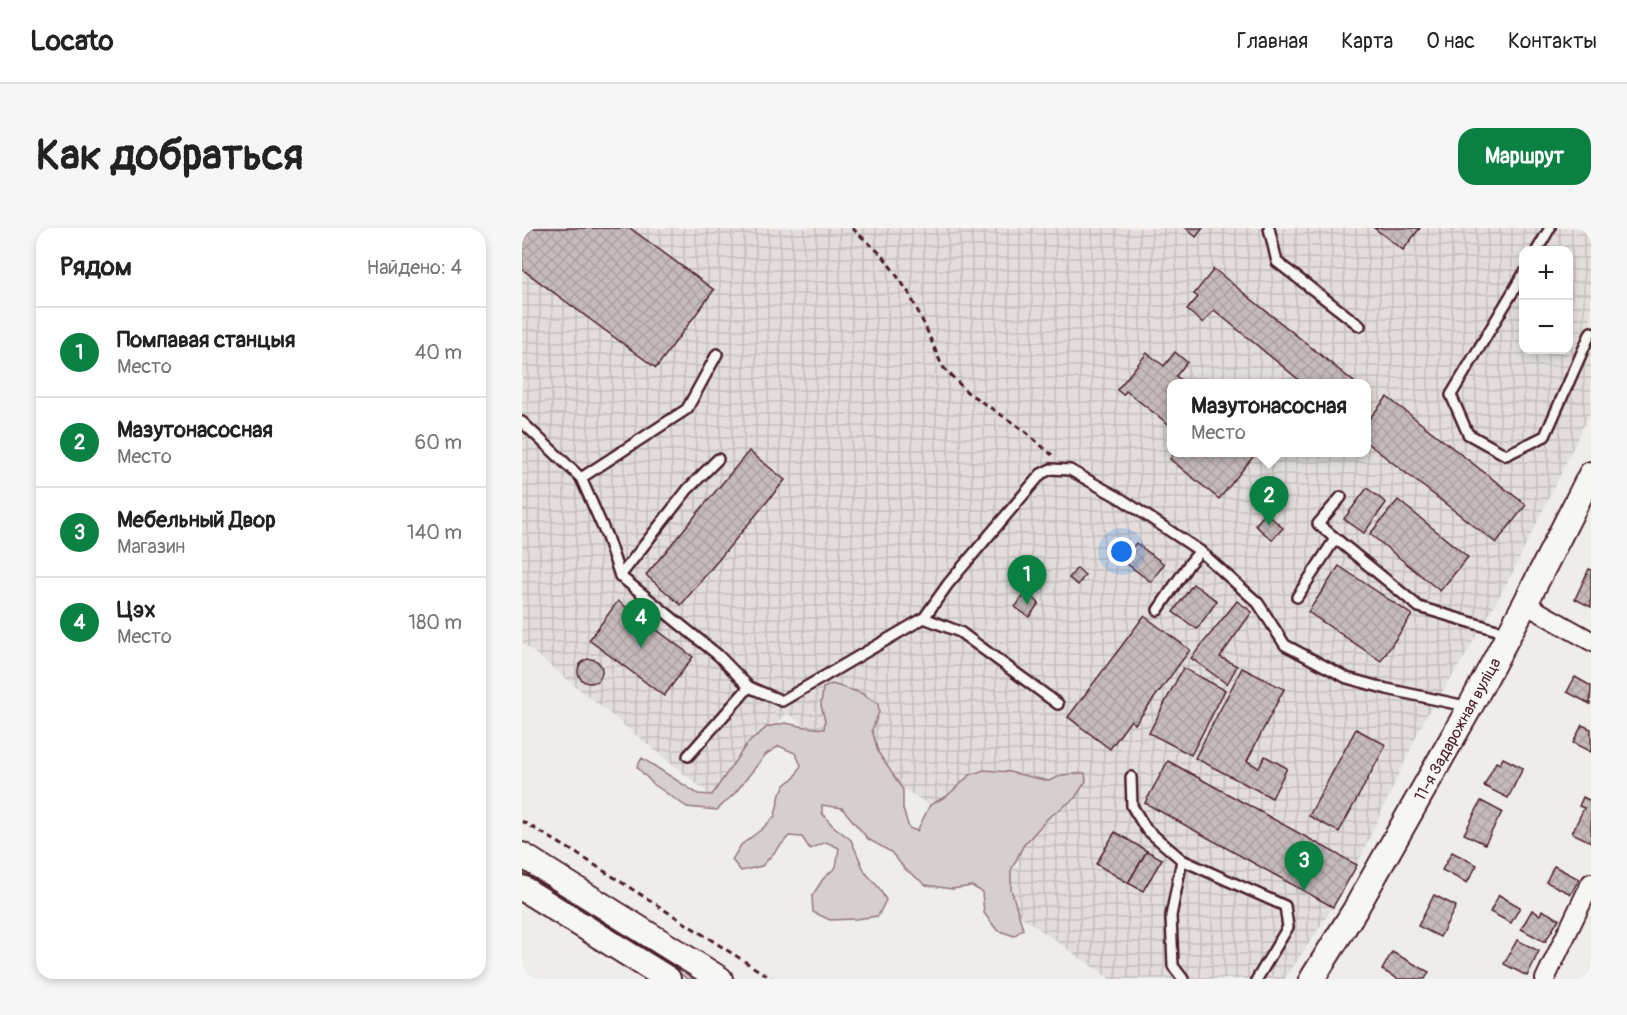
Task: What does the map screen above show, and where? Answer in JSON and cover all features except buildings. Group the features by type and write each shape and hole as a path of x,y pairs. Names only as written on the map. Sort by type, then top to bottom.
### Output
{"main road":[{"name":"11-я Задарожная вуліца","path":"1312,979 1355,910 1470,707 1591,474"},
{"path":"522,855 720,979"},
{"path":"522,888 668,979"}],"street":[{"path":"1525,604 1591,641"},
{"path":"1545,979 1591,883"}],"lane":[{"path":"1269,228 1277,262 1360,326"},
{"path":"1539,246 1550,228"},
{"path":"1519,281 1451,395 1468,434 1506,455 1545,436 1591,332"},
{"path":"580,478 687,409 717,354"},
{"path":"522,422 580,478 620,576 717,655 749,687 782,700 924,618 948,584 1041,474 1051,469 1070,470 1122,500 1200,551 1258,603 1285,645 1347,678 1470,707"},
{"path":"620,576 688,489 717,459"},
{"path":"1341,497 1318,524 1419,607 1509,633"},
{"path":"1297,597 1335,538"},
{"path":"1158,610 1200,551"},
{"path":"924,618 960,632 1058,704"},
{"path":"688,756 749,687"},
{"path":"1131,777 1132,806 1146,828 1182,860 1285,906 1288,927 1257,979"},
{"path":"1182,860 1171,916 1173,966 1183,979"}],"path":[{"path":"852,228 883,256 909,293 942,366 967,392 1022,429 1070,470"},
{"path":"522,821 772,979"}],"shaded area":[{"path":"522,228 1591,228 1591,411 1511,576 1461,663 1425,718 1357,865 1333,907 1285,979 1110,979 992,896 1019,863 786,713 715,799 522,643"},
{"path":"832,684 861,693 878,704 879,712 872,730 878,752 903,790 903,809 909,828 917,831 930,805 947,796 970,775 984,770 1009,772 1049,781 1062,775 1085,773 1086,781 1075,798 1048,818 1023,846 1011,871 1011,889 1023,929 1014,936 997,930 984,913 982,892 972,886 952,889 926,885 905,869 891,852 868,839 842,808 822,805 822,813 832,825 851,840 865,872 886,900 878,916 830,920 813,912 812,896 823,879 836,867 839,848 826,842 810,849 802,837 789,836 762,866 741,871 732,860 741,845 775,816 780,794 785,785 795,777 801,765 795,753 779,746 766,754 735,793 717,810 687,807 653,784 637,767 642,758 698,794 712,795 746,745 767,727 785,723 824,729 825,721 821,705 823,688"},
{"path":"522,867 698,979 688,979 522,873"}],"place":[{"name":"Мазутонасосная","path":"1269,526"},
{"name":"Помпавая станцыя","path":"1027,605"},
{"name":"Цэх","path":"641,648"},
{"name":"Мебельный Двор","path":"1304,891"}]}
